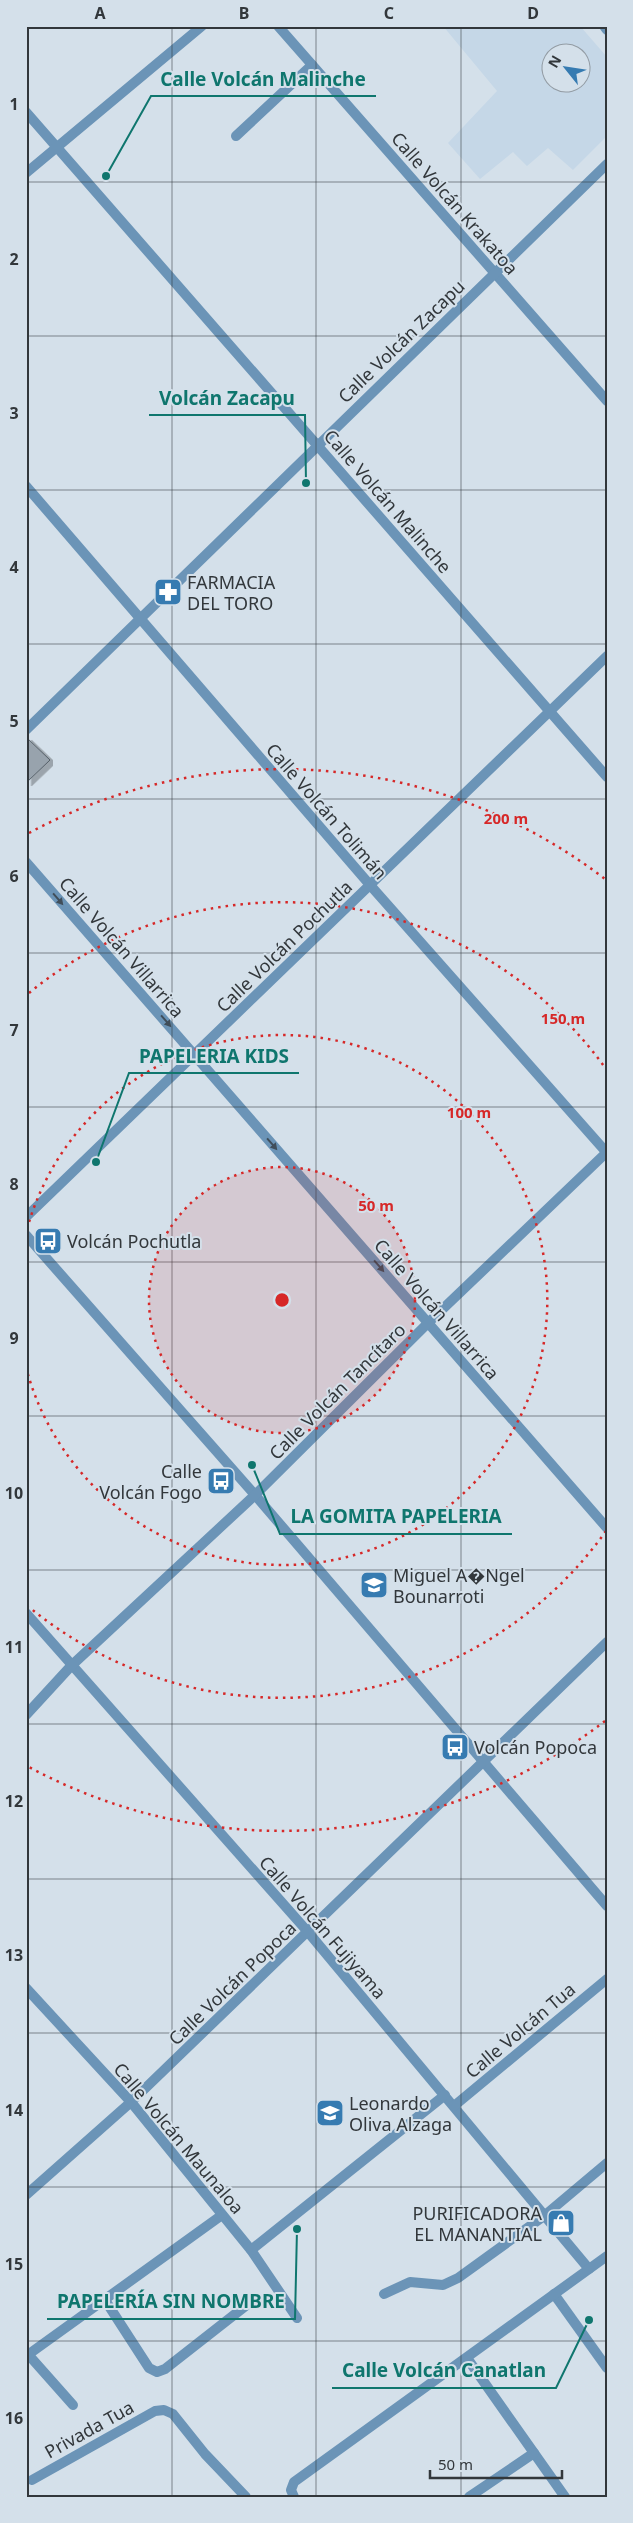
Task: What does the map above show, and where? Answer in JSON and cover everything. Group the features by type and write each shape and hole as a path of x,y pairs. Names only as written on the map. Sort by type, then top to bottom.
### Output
{"street":[{"path":"26,173 202,26"},
{"name":"Calle Volcán Krakatoa","path":"278,26 607,401"},
{"path":"604,26 607,30"},
{"path":"236,136 312,65"},
{"name":"Calle Volcán Malinche","path":"26,112 607,777"},
{"name":"Calle Volcán Zacapu","path":"26,730 607,164"},
{"name":"Calle Volcán Tolimán","path":"26,486 139,620 607,1153"},
{"name":"Calle Volcán Pochutla","path":"26,1217 607,656"},
{"name":"Calle Volcán Villarrica","path":"26,862 607,1528"},
{"name":"Calle Volcán Tancítaro","path":"26,1715 71,1666 255,1496 428,1323 607,1153"},
{"path":"26,1235 255,1496 607,1906"},
{"name":"Calle Volcán Fujiyama","path":"26,1613 308,1932 588,2269"},
{"name":"Calle Volcán Popoca","path":"26,2196 131,2102 607,1642"},
{"name":"Calle Volcán Tua","path":"454,2106 607,1979"},
{"name":"Calle Volcán Maunaloa","path":"26,1988 131,2102 251,2250 297,2318"},
{"path":"251,2250 445,2095"},
{"path":"384,2294 410,2282 442,2285 458,2278 544,2216 607,2164"},
{"path":"73,2405 28,2353 222,2215"},
{"path":"293,2494 294,2482 607,2256"},
{"path":"554,2294 607,2368"},
{"path":"105,2300 149,2368 157,2372 165,2369 248,2304"},
{"path":"467,2358 565,2497"},
{"name":"Privada Tua","path":"32,2480 155,2411 164,2410 173,2414 205,2454 246,2497"},
{"path":"469,2497 534,2452"}],"shaded area":[{"path":"443,26 580,26 607,57 607,136 573,170 548,148 527,166 513,152 480,179 448,143 497,91"}],"building":[{"path":"26,737 50,760 26,783"}],"place":[{"name":"Calle Volcán Malinche","path":"106,176"},
{"name":"Volcán Zacapu","path":"306,483"},
{"name":"FARMACIA DEL TORO","path":"168,592"},
{"name":"PAPELERIA KIDS","path":"96,1162"},
{"name":"Volcán Pochutla","path":"48,1241"},
{"name":"LA GOMITA PAPELERIA","path":"252,1465"},
{"name":"Calle Volcán Fogo","path":"221,1481"},
{"name":"Miguel A�Ngel Bounarroti","path":"374,1585"},
{"name":"Volcán Popoca","path":"455,1747"},
{"name":"Leonardo Oliva Alzaga","path":"330,2113"},
{"name":"PURIFICADORA EL MANANTIAL","path":"561,2223"},
{"name":"PAPELERÍA SIN NOMBRE","path":"297,2229"},
{"name":"Calle Volcán Canatlan","path":"589,2320"}]}
